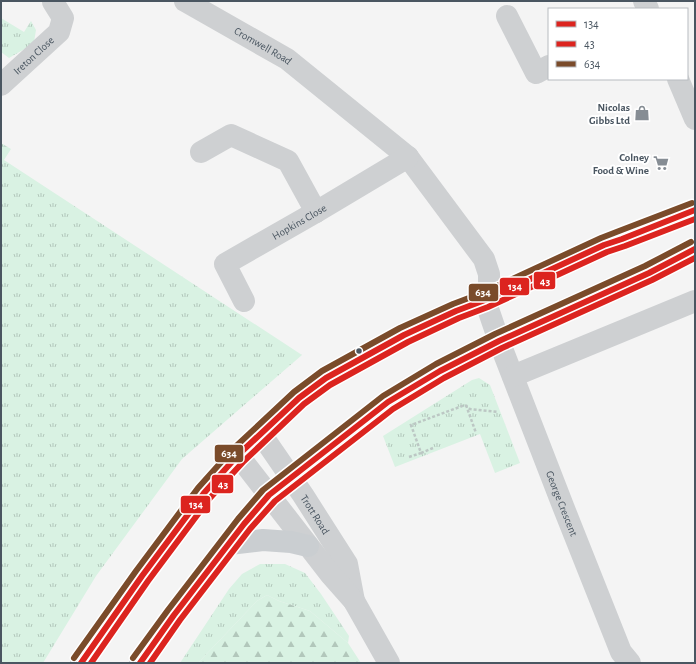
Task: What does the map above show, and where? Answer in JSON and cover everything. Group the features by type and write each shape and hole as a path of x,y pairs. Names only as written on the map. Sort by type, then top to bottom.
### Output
{"main road":[{"path":"81,663 142,576 204,493 238,455 299,398 326,378 404,335 456,311 485,300 604,245 695,210"},
{"path":"140,663 174,615 244,524 269,495 388,402 440,371 499,341 649,273 695,249"},
{"path":"229,544 262,540 292,542 308,546"}],"street":[{"name":"Ireton Close","path":"1,85 59,32 63,18 53,1"},
{"name":"Cromwell Road","path":"186,1 287,59 408,156 484,259 489,274 489,284 485,300"},
{"path":"507,16 536,73 548,67"},
{"path":"678,80 695,119"},
{"path":"201,152 231,135 288,160 316,212"},
{"name":"Hopkins Close","path":"244,301 225,264 316,212 408,156"},
{"name":"George Crescent","path":"485,300 527,415 621,652 630,663"},
{"path":"513,376 695,301"},
{"name":"Trott Road","path":"261,434 292,478 347,564 354,601"},
{"name":"Trott Road","path":"238,455 331,575 354,601 389,663"}],"path":[{"path":"465,405 470,409 527,415"},
{"path":"465,405 476,433"},
{"path":"421,453 411,425 465,405"},
{"path":"409,457 432,448"}],"green space":[{"path":"1,18 24,32 31,21 36,30 34,42 9,58 1,52"},
{"path":"1,143 11,149 4,160 302,355 182,459 96,576 43,663 1,663"},
{"path":"479,378 490,385 520,463 495,473 480,434 395,467 383,436 472,380"},
{"path":"260,564 285,564 305,573 349,636 348,643 310,611 279,601 267,595 257,601 198,663 180,663 229,589 242,574"},
{"path":"267,595 279,601 310,611 348,643 361,663 198,663 257,601"}],"transit line":[{"name":"634","path":"74,658 198,488 233,449 294,392 322,371 400,328 453,304 482,293 601,238 692,203"},
{"name":"134","path":"81,663 142,576 204,493 238,455 299,398 326,378 404,335 456,311 485,300 604,245 695,210"},
{"name":"43","path":"91,663 148,581 210,498 244,461 304,404 330,385 408,342 607,252 695,219"},
{"name":"634","path":"133,658 238,519 263,490 383,396 436,364 495,334 645,266 691,242"},
{"name":"134","path":"140,663 174,615 244,524 269,495 388,402 440,371 499,341 649,273 695,249"},
{"name":"43","path":"150,663 180,620 250,529 275,501 393,409 444,378 502,348 652,280 695,258"}],"place":[{"name":"Nicolas Gibbs Ltd","path":"642,113"},
{"name":"Colney Food & Wine","path":"661,163"}]}
